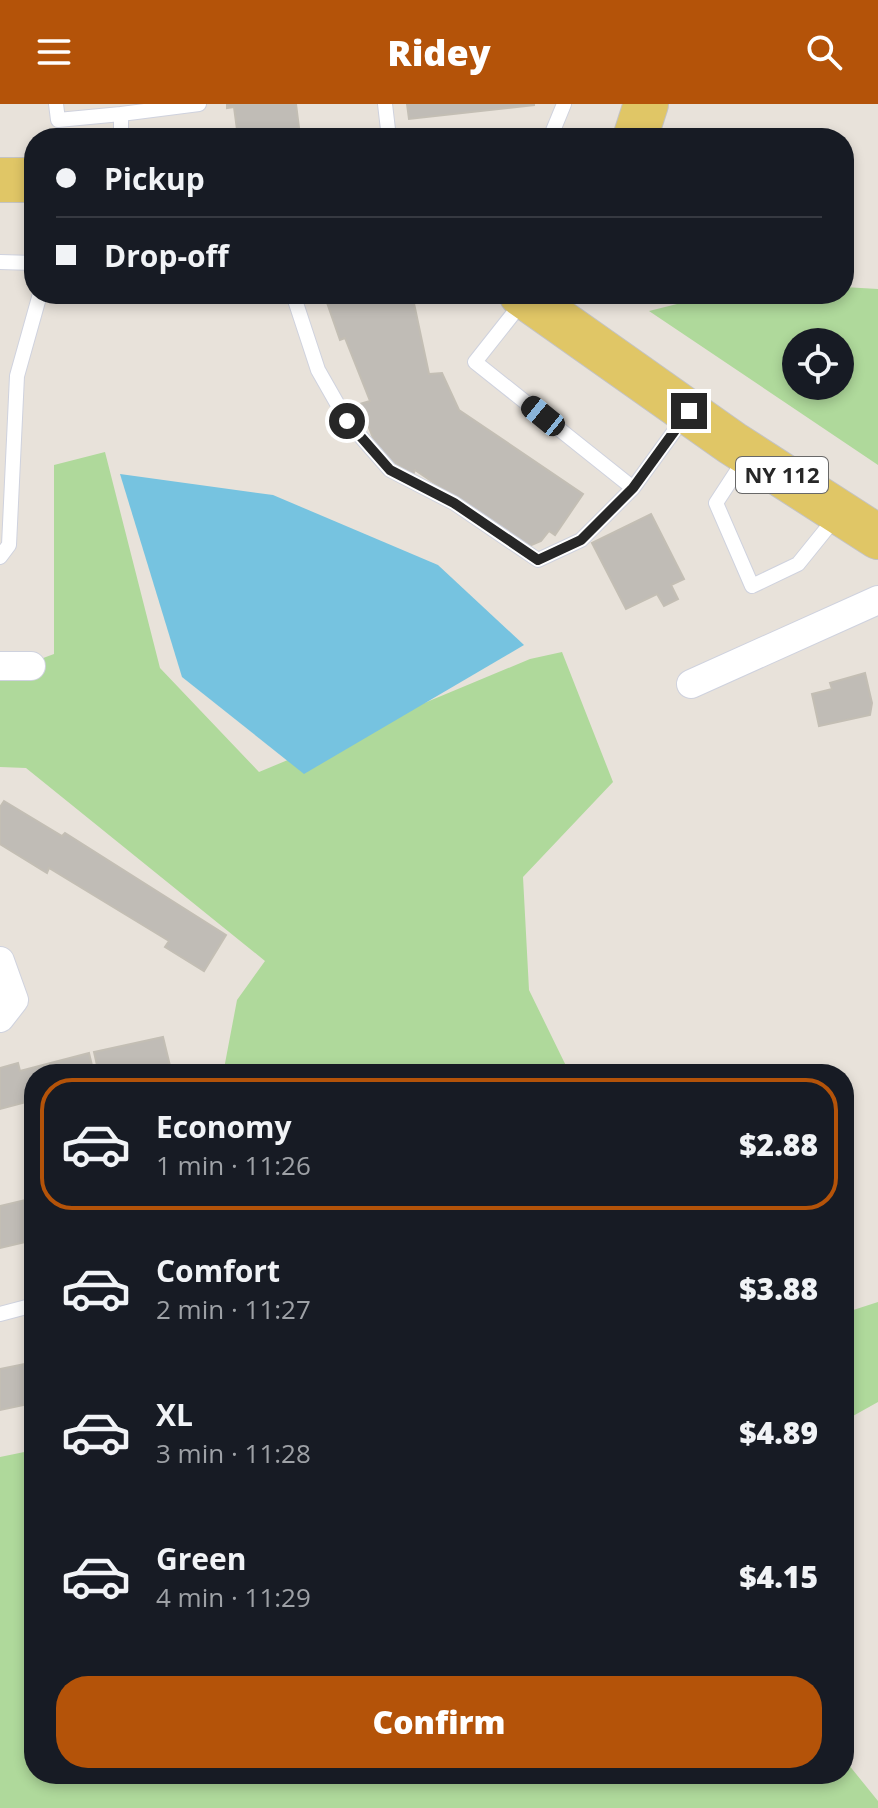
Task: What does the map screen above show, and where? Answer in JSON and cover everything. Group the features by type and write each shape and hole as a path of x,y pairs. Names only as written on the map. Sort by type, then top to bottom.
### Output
{"main road":[{"path":"638,128 646,104"},
{"path":"0,180 24,180"},
{"name":"NY 112","path":"539,304 748,453 878,537"}],"street":[{"path":"691,684 878,600"},
{"path":"0,666 31,666"},
{"path":"0,1018 14,1000 2,971"}],"lane":[{"path":"56,104 58,120 199,104"},
{"path":"385,104 388,128"},
{"path":"554,128 564,104"},
{"path":"121,114 121,128"},
{"path":"0,262 24,263"},
{"path":"0,557 9,545 17,376 37,304"},
{"path":"296,304 318,370 347,421 390,470 454,503 538,560 581,540 633,488 689,411"},
{"path":"519,304 475,362 633,488"},
{"path":"748,453 716,503 752,586 798,564 840,512"},
{"path":"0,1314 24,1308"}],"green space":[{"path":"854,288 878,289 878,465 649,311 677,304 854,304"},
{"path":"105,452 160,668 259,772 530,659 562,652 613,782 523,877 529,990 565,1064 225,1064 237,1000 265,961 26,768 0,767 0,674 54,654 54,465"},
{"path":"878,1302 878,1402 854,1415 854,1310"},
{"path":"24,1452 24,1784 854,1784 854,1771 878,1801 878,1808 0,1808 0,1457"}],"water":[{"path":"120,474 273,495 438,565 524,645 304,774 182,677"}],"building":[{"path":"227,104 296,104 299,128 237,128 234,107 227,108"},
{"path":"407,104 534,104 534,105 409,119"},
{"path":"327,304 414,304 429,374 442,373 459,410 583,494 555,535 549,531 541,541 522,549 509,534 415,470 413,475 378,451 360,404 370,401 345,338 340,340"},
{"path":"651,514 684,579 671,585 678,599 664,606 657,594 626,609 592,543"},
{"path":"865,673 872,703 870,715 819,726 812,694 832,689 830,683"},
{"path":"4,801 62,836 65,833 226,935 204,971 165,947 169,941 49,868 47,873 0,844 0,807"},
{"path":"163,1037 170,1064 97,1064 94,1052"},
{"path":"89,1053 92,1064 47,1064"},
{"path":"18,1063 20,1071 24,1070 24,1103 0,1109 0,1068"},
{"path":"24,1200 24,1242 0,1248 0,1206"},
{"path":"24,1364 24,1405 0,1410 0,1369"}],"route":[{"path":"347,421 390,470 454,503 538,560 581,540 633,488 689,411"}]}
